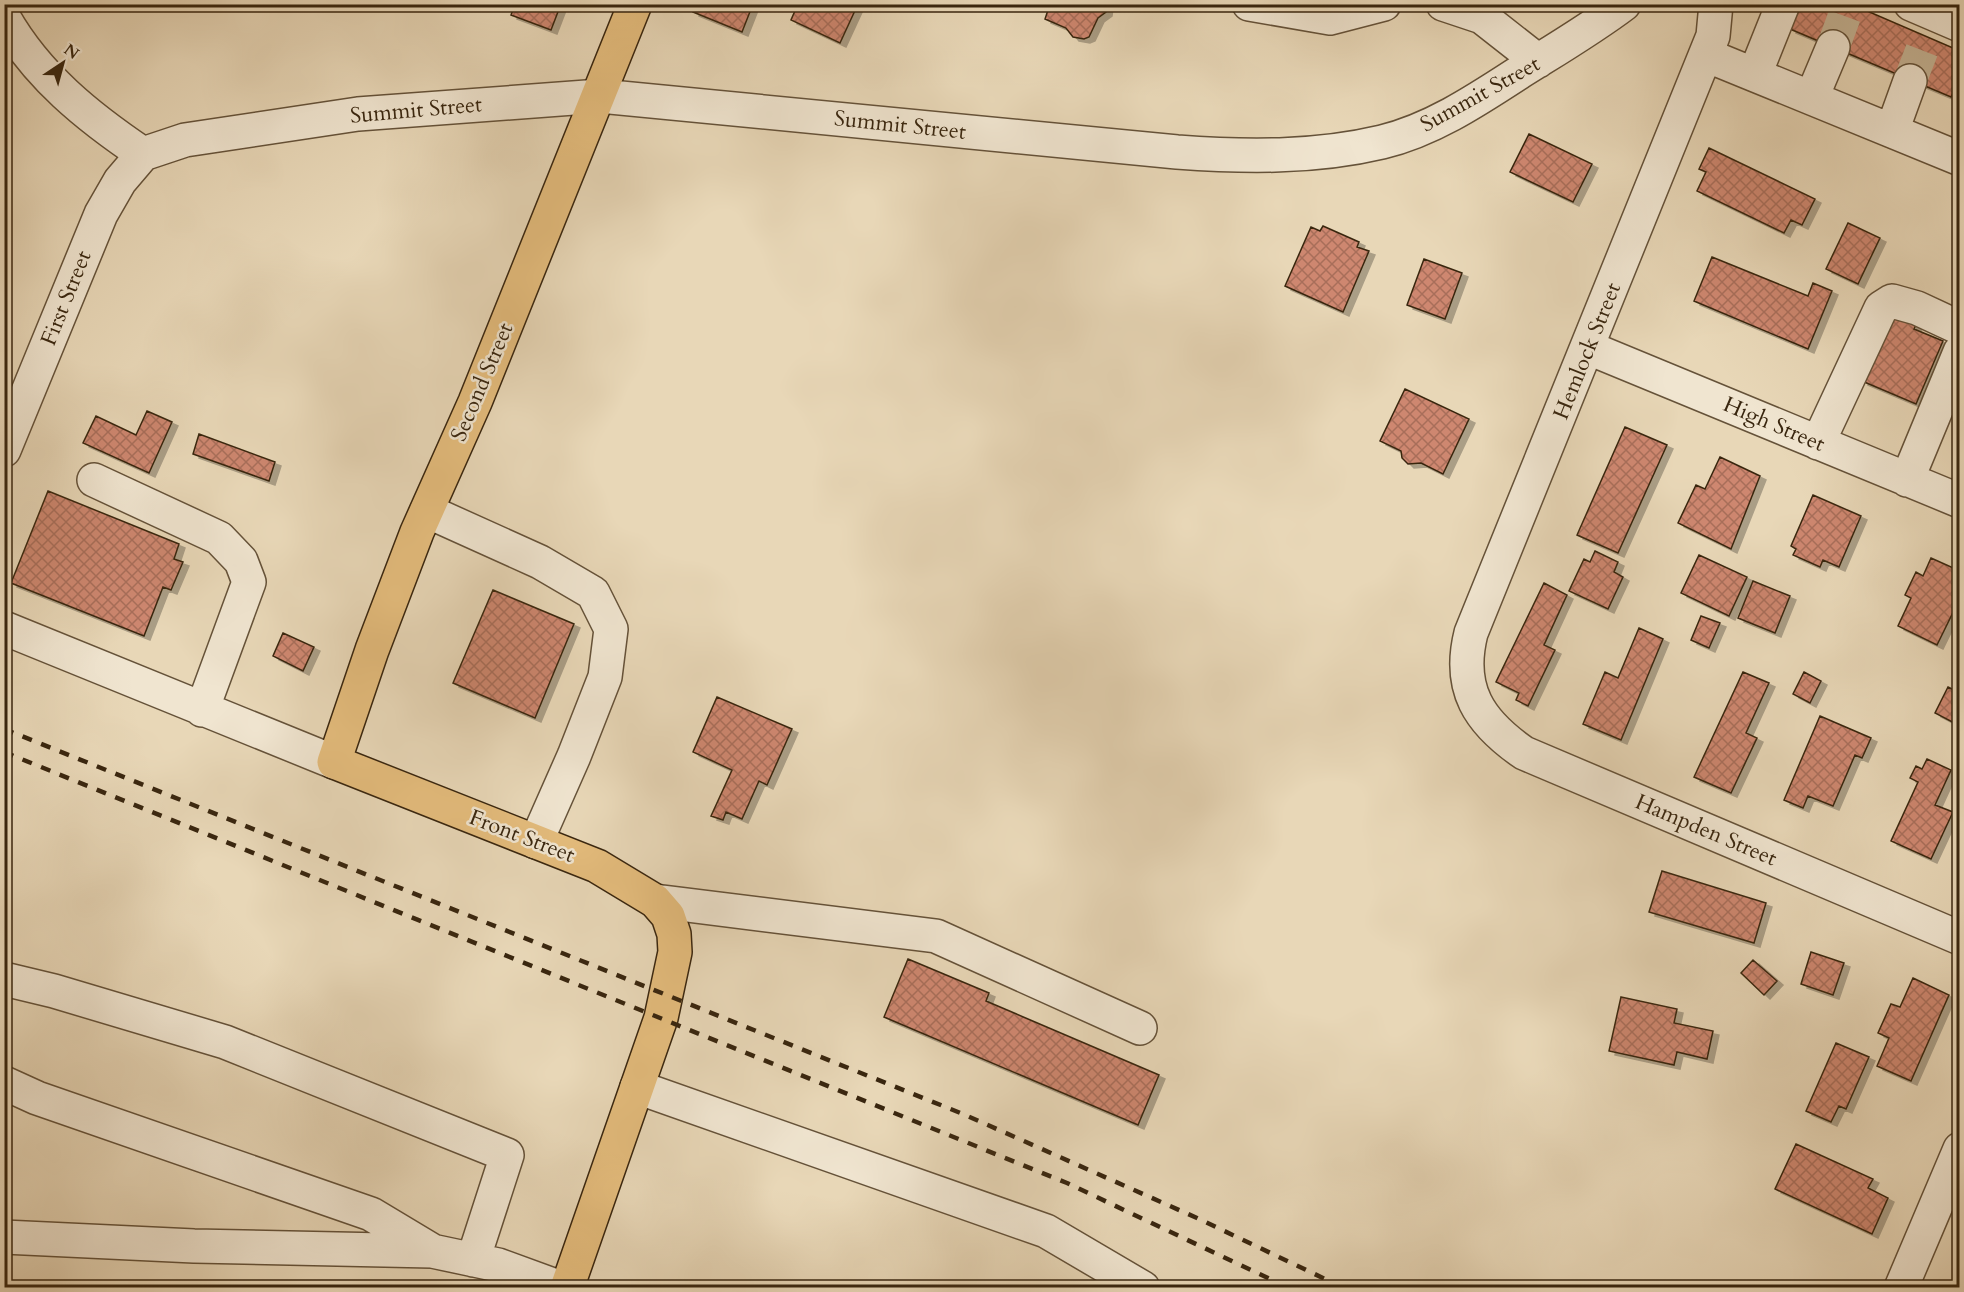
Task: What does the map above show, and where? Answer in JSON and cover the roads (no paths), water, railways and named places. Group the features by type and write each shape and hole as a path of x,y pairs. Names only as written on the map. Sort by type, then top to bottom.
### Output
{"main road":[{"name":"Second Street","path":"334,762 372,650 427,511 475,402 600,96 635,4"},
{"name":"Front Street","path":"334,762 597,866 655,901 668,916 674,934 675,952 663,1010 567,1287"}],"street":[{"path":"1249,4 1330,18 1384,4"},
{"path":"1443,4 1482,17 1538,61"},
{"name":"Summit Street","path":"142,154 185,140 348,115 600,96 1177,152 1288,155 1352,149 1400,137 1464,108 1624,4"},
{"name":"Hemlock Street","path":"1472,697 1467,676 1467,656 1471,633 1589,348 1706,55 1713,36 1716,4"},
{"path":"1755,74 1783,4"},
{"path":"4,18 44,75 101,125 142,154"},
{"path":"1812,97 1833,47"},
{"path":"1706,55 1958,158 1959,154"},
{"path":"1892,131 1910,81"},
{"name":"First Street","path":"4,450 101,214 120,181 142,154"},
{"path":"1818,443 1881,308 1892,301 1917,308 1959,328"},
{"name":"High Street","path":"1589,348 1959,501"},
{"path":"1907,480 1959,352"},
{"path":"94,480 219,538 241,561 249,582 202,710"},
{"path":"427,511 540,562 593,593 611,629 605,677 574,756 536,842"},
{"name":"Front Street","path":"4,628 334,762"},
{"name":"Hampden Street","path":"1472,697 1478,711 1494,729 1524,753 1959,938"},
{"path":"655,901 936,936 1140,1028"},
{"path":"4,979 54,991 225,1042 507,1155 473,1260"},
{"path":"4,1083 37,1098 371,1214 432,1251"},
{"path":"637,1087 1046,1231 1143,1287"},
{"path":"1901,1287 1959,1149"},
{"path":"4,1237 195,1246 432,1251 498,1265 561,1287"}],"tunnel":[{"path":"1833,47 1849,4"},
{"path":"1910,81 1927,37"}],"railway":[{"path":"4,729 963,1114 1197,1218 1344,1288"},
{"path":"4,752 1067,1183 1289,1288"}]}
